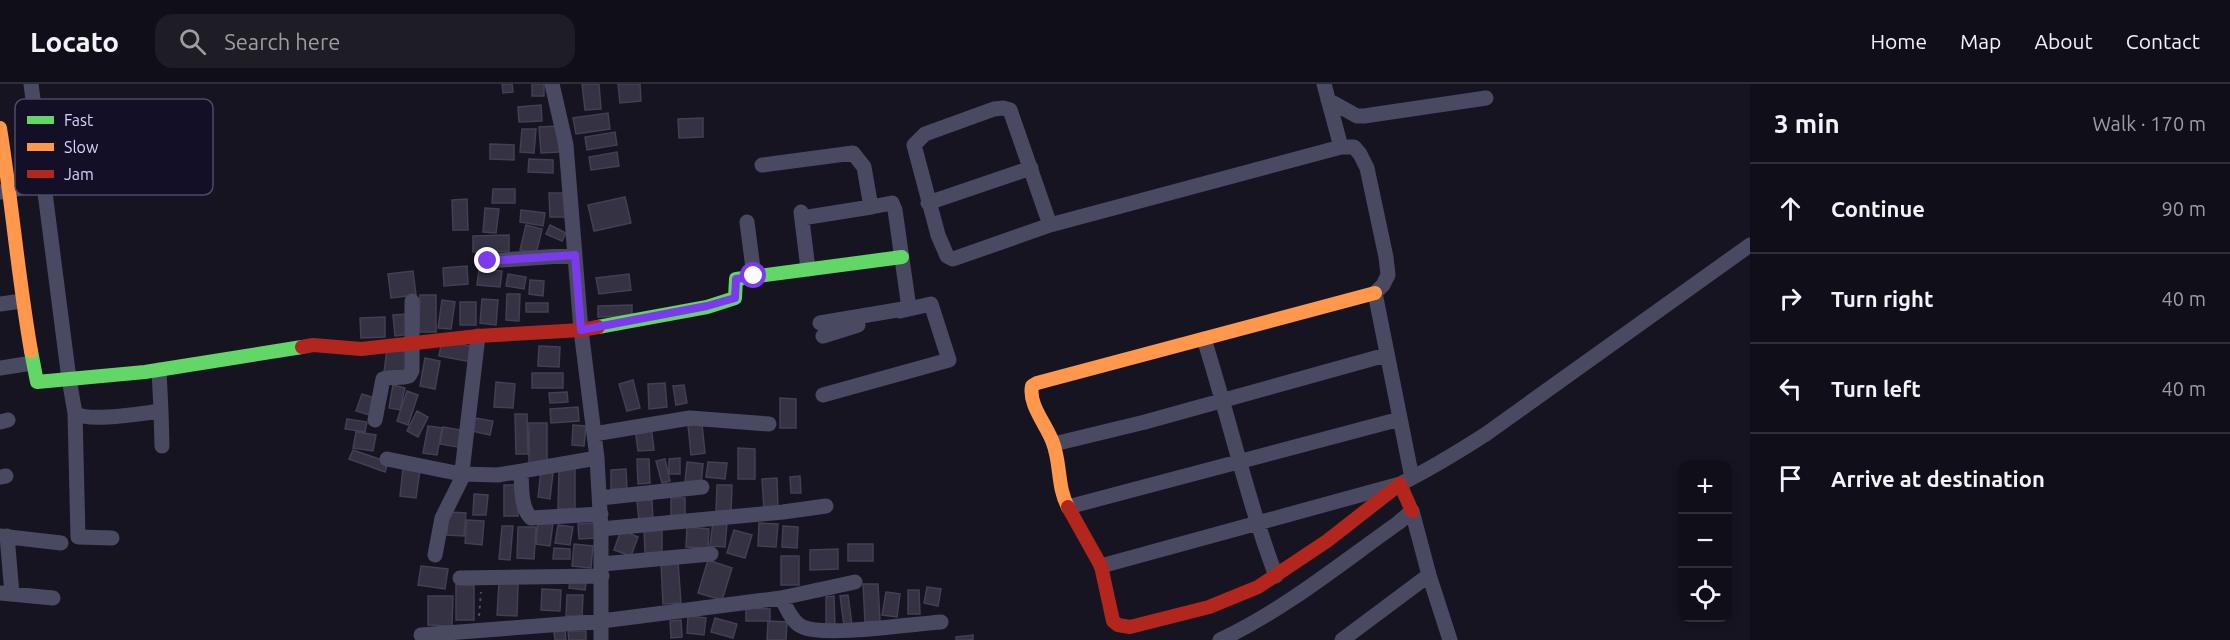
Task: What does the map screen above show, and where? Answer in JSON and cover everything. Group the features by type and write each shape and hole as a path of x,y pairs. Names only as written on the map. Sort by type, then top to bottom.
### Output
{"street":[{"path":"31,84 33,99"},
{"path":"552,84 566,145 581,330 597,458 601,521 601,640"},
{"path":"1324,84 1341,147"},
{"path":"1328,100 1357,116 1364,116 1486,98"},
{"path":"1050,225 1010,110 994,109 925,134 914,146 938,235 947,256 953,259 1050,225 1341,147 1354,147 1367,168 1386,257 1388,275 1383,285 1375,293 1036,383 1032,386 1032,395 1054,444 1062,496 1101,566 1113,621 1117,626 1123,628 1153,623 1229,600 1276,576 1362,515 1486,434 1750,245"},
{"path":"0,128 5,191 32,363 38,382 159,370 302,346 361,349 478,336 581,330 716,304 735,298 736,279 902,257"},
{"path":"762,165 853,153 864,167 871,207"},
{"path":"928,203 1031,168"},
{"path":"45,195 69,379 77,414 78,537 112,538"},
{"path":"807,269 801,215 892,203 895,210 909,308"},
{"path":"747,222 754,276"},
{"path":"488,261 575,255"},
{"path":"1375,293 1400,419 1405,486 1429,575 1450,640"},
{"path":"0,304 22,301"},
{"path":"375,420 383,379 390,376 409,376 412,371 412,301"},
{"path":"822,330 932,304 949,360 823,395"},
{"path":"435,555 445,507 459,487 478,336"},
{"path":"1203,339 1223,400 1257,524 1276,576"},
{"path":"1054,444 1145,422 1386,355"},
{"path":"0,368 32,363"},
{"path":"159,370 162,446"},
{"path":"77,414 92,417 161,411"},
{"path":"594,434 690,418 770,424"},
{"path":"1068,507 1400,419"},
{"path":"387,459 461,474 498,475 597,458"},
{"path":"521,472 523,499 527,514 531,518 601,521 783,512 826,506"},
{"path":"1101,566 1405,486"},
{"path":"600,498 702,487"},
{"path":"1220,640 1251,626 1280,607 1412,511"},
{"path":"52,598 6,593 4,536 61,543"},
{"path":"460,578 483,579 602,570 711,554"},
{"path":"1342,640 1429,575"},
{"path":"421,635 602,621 781,598 855,582"},
{"path":"781,598 795,622 805,628 831,631 941,622"}],"path":[{"path":"478,631 483,579"}],"building":[{"path":"502,84 512,84 513,92 503,93"},
{"path":"532,84 544,84 544,96 532,96"},
{"path":"582,84 599,84 601,109 585,110"},
{"path":"618,84 640,84 641,101 620,103"},
{"path":"541,105 542,121 519,122 518,107"},
{"path":"608,113 610,129 576,134 573,118"},
{"path":"703,118 703,137 679,138 678,119"},
{"path":"557,126 559,152 541,153 539,127"},
{"path":"522,129 536,129 534,153 520,152"},
{"path":"615,132 617,145 587,150 585,137"},
{"path":"490,144 514,145 514,160 490,159"},
{"path":"617,152 619,166 591,170 589,157"},
{"path":"529,159 553,160 553,173 528,172"},
{"path":"493,189 515,189 515,203 492,203"},
{"path":"549,193 565,193 566,217 550,217"},
{"path":"625,197 631,223 594,231 588,205"},
{"path":"467,199 468,230 453,230 452,200"},
{"path":"485,208 499,209 496,233 483,232"},
{"path":"521,210 545,213 543,226 520,222"},
{"path":"526,225 542,229 536,254 520,250"},
{"path":"550,225 566,233 562,241 546,234"},
{"path":"509,235 509,251 473,252 473,236"},
{"path":"467,266 468,284 444,286 443,268"},
{"path":"479,269 502,271 500,287 477,285"},
{"path":"413,271 416,295 391,298 388,274"},
{"path":"508,274 526,277 524,289 506,286"},
{"path":"629,274 631,290 599,294 596,278"},
{"path":"530,280 544,281 543,296 529,294"},
{"path":"507,294 520,294 519,321 506,320"},
{"path":"420,295 436,295 436,332 419,332"},
{"path":"482,299 498,300 496,325 480,323"},
{"path":"442,300 455,302 451,329 438,328"},
{"path":"460,302 476,302 476,325 460,325"},
{"path":"526,303 548,303 548,312 526,312"},
{"path":"632,305 632,316 598,317 598,306"},
{"path":"408,314 410,334 395,336 393,315"},
{"path":"385,317 385,337 361,338 360,318"},
{"path":"442,340 474,347 471,362 439,356"},
{"path":"539,346 560,347 559,367 538,366"},
{"path":"387,349 410,352 407,375 384,372"},
{"path":"425,358 440,361 435,389 420,386"},
{"path":"532,373 563,373 563,388 532,388"},
{"path":"633,380 640,408 627,411 619,384"},
{"path":"496,382 515,384 513,408 494,407"},
{"path":"665,383 667,407 649,409 648,384"},
{"path":"393,385 405,388 400,410 389,408"},
{"path":"684,385 687,403 676,405 673,386"},
{"path":"407,391 418,395 408,425 397,421"},
{"path":"567,392 568,402 550,403 549,393"},
{"path":"362,394 375,398 370,415 356,411"},
{"path":"780,398 796,399 796,428 780,428"},
{"path":"578,407 579,421 551,423 550,409"},
{"path":"417,411 428,417 418,437 407,431"},
{"path":"515,414 527,414 528,454 516,454"},
{"path":"475,418 493,421 490,435 472,431"},
{"path":"347,419 367,422 365,432 345,429"},
{"path":"529,423 547,423 547,463 529,463"},
{"path":"702,424 705,453 691,455 688,425"},
{"path":"573,425 586,426 584,446 572,445"},
{"path":"428,426 442,428 437,455 423,453"},
{"path":"651,426 654,450 638,451 635,428"},
{"path":"443,427 466,431 463,448 440,444"},
{"path":"356,432 376,435 373,451 353,448"},
{"path":"738,448 755,449 755,479 738,479"},
{"path":"353,450 388,462 385,472 349,459"},
{"path":"680,458 680,474 669,474 669,459"},
{"path":"637,459 649,459 650,483 638,484"},
{"path":"665,459 670,481 662,483 656,461"},
{"path":"687,462 703,464 701,484 685,482"},
{"path":"708,462 727,463 725,479 706,477"},
{"path":"403,468 420,470 416,498 400,496"},
{"path":"559,468 575,468 575,509 558,509"},
{"path":"626,469 627,489 611,489 611,470"},
{"path":"541,471 553,473 550,499 538,497"},
{"path":"800,476 801,493 791,493 790,477"},
{"path":"777,478 778,509 764,510 762,479"},
{"path":"504,485 518,485 518,516 504,516"},
{"path":"717,485 732,485 731,512 716,512"},
{"path":"474,494 488,495 486,515 473,515"},
{"path":"671,498 685,498 685,521 671,520"},
{"path":"652,500 653,520 639,521 637,501"},
{"path":"448,512 466,513 464,536 447,535"},
{"path":"467,520 484,521 482,545 465,543"},
{"path":"713,521 727,523 725,547 710,546"},
{"path":"538,522 553,523 550,546 536,544"},
{"path":"594,523 595,538 579,539 578,524"},
{"path":"759,523 778,524 776,547 758,546"},
{"path":"558,525 573,527 570,545 555,543"},
{"path":"502,526 513,526 510,560 499,559"},
{"path":"783,526 798,527 797,548 782,547"},
{"path":"518,527 536,527 534,559 517,558"},
{"path":"662,527 662,553 645,553 644,528"},
{"path":"687,527 709,529 708,548 686,547"},
{"path":"621,530 638,537 631,556 614,550"},
{"path":"734,530 752,535 745,558 727,553"},
{"path":"574,544 593,546 591,568 572,566"},
{"path":"848,544 873,544 873,561 848,561"},
{"path":"554,548 570,549 570,559 553,559"},
{"path":"838,549 838,569 810,570 810,550"},
{"path":"781,556 799,556 799,585 781,585"},
{"path":"708,560 732,568 722,600 698,593"},
{"path":"678,561 681,603 663,604 661,562"},
{"path":"421,566 448,569 445,589 418,585"},
{"path":"570,581 586,583 585,590 569,588"},
{"path":"499,583 518,584 517,616 497,615"},
{"path":"456,584 474,585 474,620 456,620"},
{"path":"863,584 878,584 880,621 865,622"},
{"path":"927,587 941,589 938,606 924,603"},
{"path":"542,589 561,590 560,611 541,610"},
{"path":"908,590 919,590 920,614 908,614"},
{"path":"886,592 900,594 897,617 882,615"},
{"path":"567,595 583,595 582,617 566,616"},
{"path":"848,595 852,625 844,626 840,596"},
{"path":"428,596 453,596 452,626 428,625"},
{"path":"834,596 835,629 826,629 826,597"},
{"path":"746,608 770,609 770,621 746,621"},
{"path":"688,616 706,618 704,635 687,633"},
{"path":"715,618 737,624 733,638 711,632"},
{"path":"681,620 682,637 671,638 670,621"},
{"path":"768,621 787,622 786,640 767,640"},
{"path":"565,631 566,640 555,640 554,632"},
{"path":"568,631 586,631 586,640 569,640"},
{"path":"973,635 973,640 956,640 956,637"}],"traffic: fast":[{"path":"598,327 707,307 735,298 736,279 902,257"},
{"path":"31,351 37,382 145,372 302,347"}],"traffic: slow":[{"path":"0,128 31,351"},
{"path":"1068,507 1062,492 1055,451 1035,408 1032,386 1375,293"}],"traffic: jam":[{"path":"302,347 313,345 361,349 478,336 598,327"},
{"path":"1068,507 1101,566 1113,621 1118,625 1130,627 1209,607 1258,587 1327,541 1400,484 1412,511"}],"route":[{"path":"488,261 575,255 581,330 707,306 735,298 736,279 754,276"}]}
